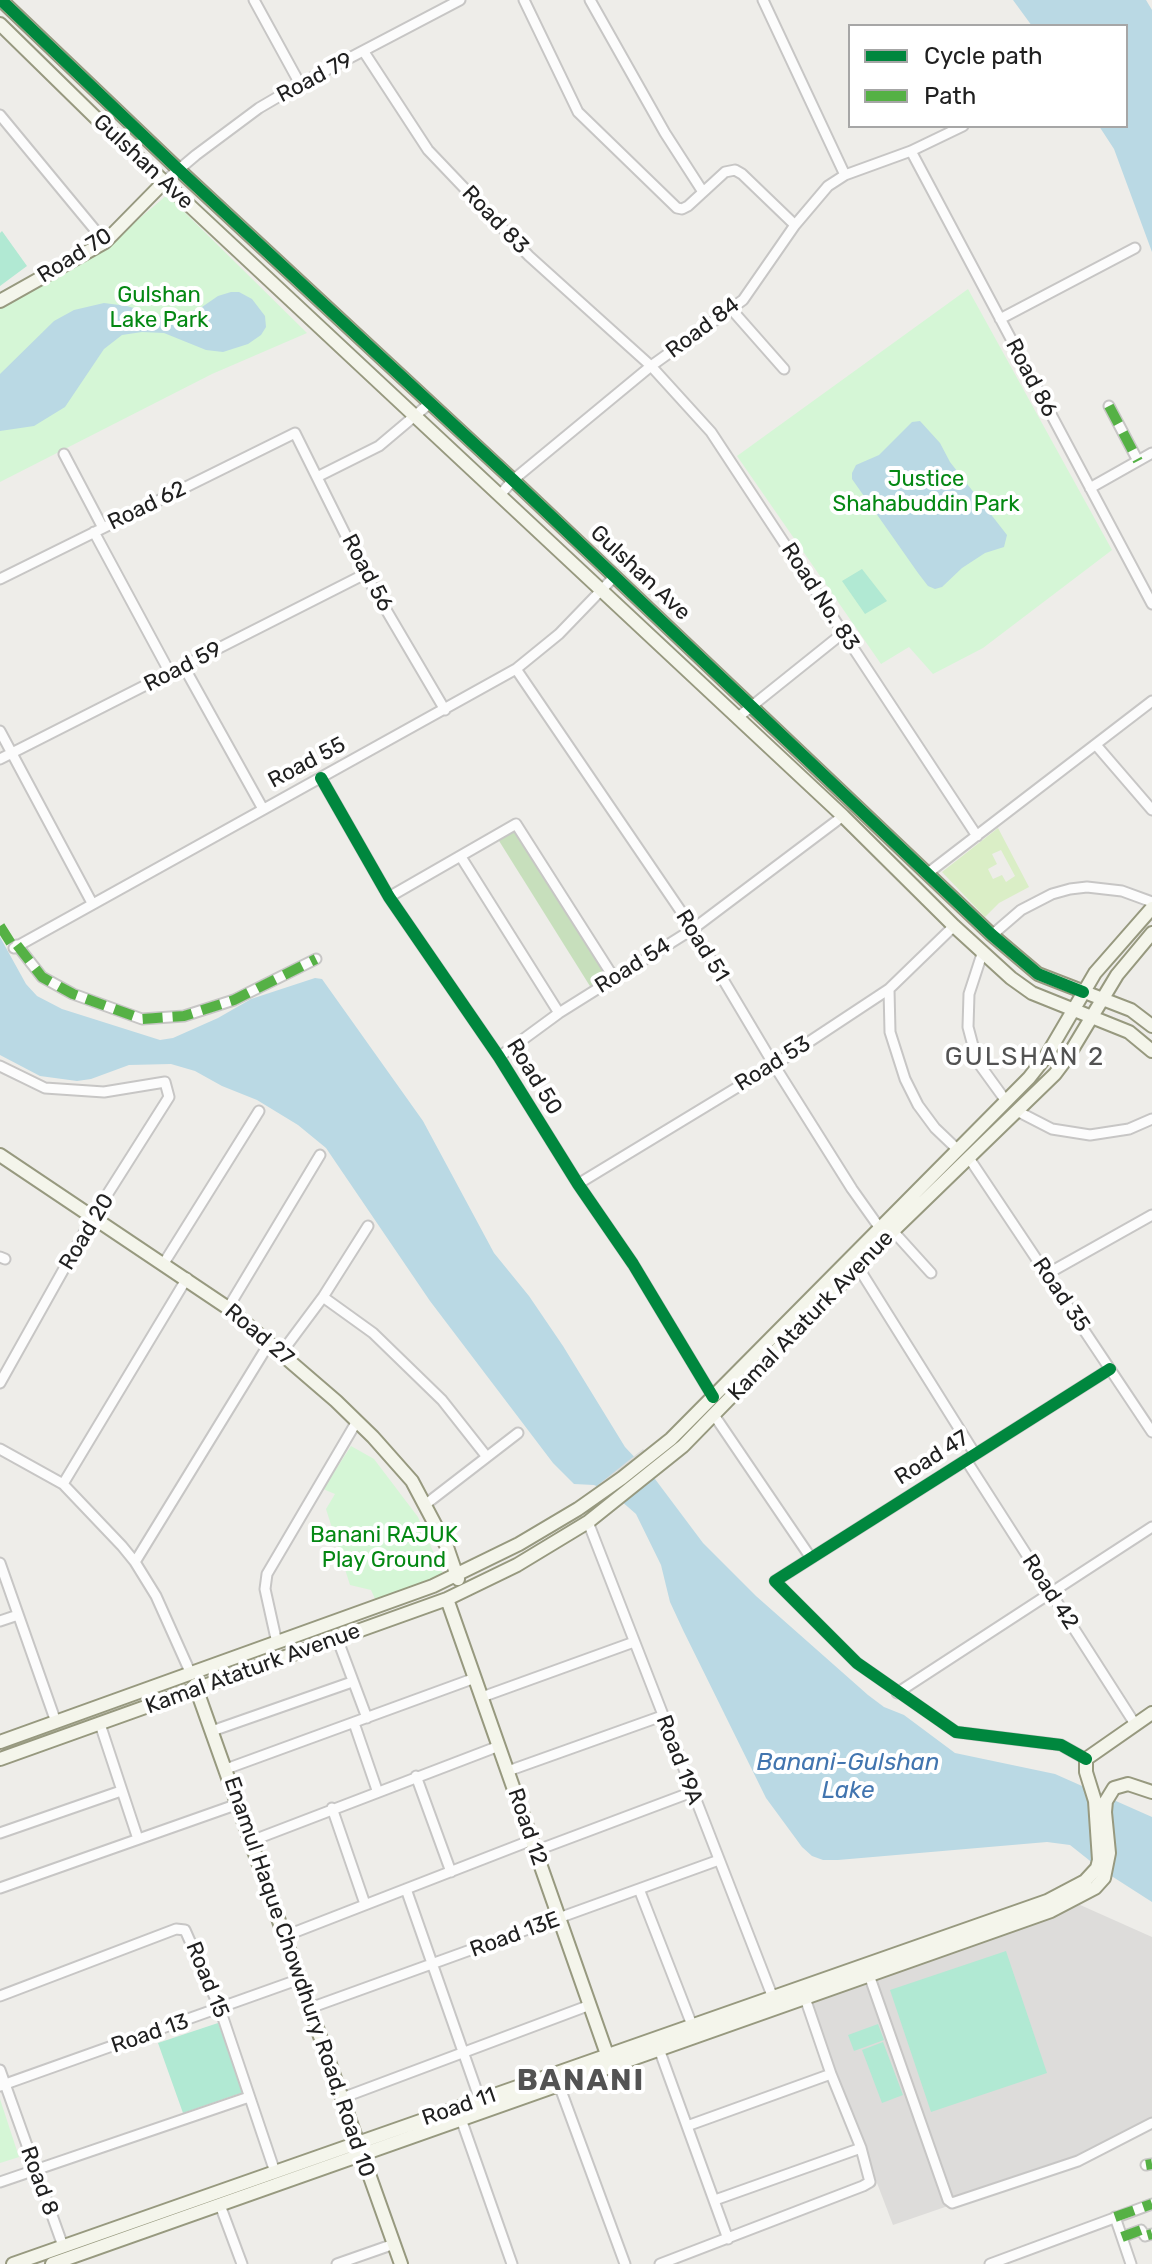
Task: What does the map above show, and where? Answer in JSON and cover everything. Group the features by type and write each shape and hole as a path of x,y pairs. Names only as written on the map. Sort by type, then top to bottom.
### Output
{"main road":[{"name":"Gulshan Ave","path":"1,0 992,935 1038,974 1131,1010 1152,1026"},
{"name":"Gulshan Ave","path":"0,24 164,182 843,816 954,926 1032,993 1129,1032 1152,1051"},
{"name":"Road 70","path":"0,301 105,242 164,182"},
{"name":"Kamal Ataturk Avenue","path":"0,1759 198,1691 447,1599 517,1565 588,1522 615,1501 710,1400 1039,1066 1108,956 1152,905"},
{"name":"Kamal Ataturk Avenue","path":"0,1742 433,1586 519,1544 683,1446 893,1231 1062,1066 1124,966 1152,933"},
{"name":"Road 27","path":"0,1155 228,1308 282,1352 357,1421 412,1481 447,1547 463,1592"},
{"path":"710,1400 714,1415"},
{"name":"Road 12","path":"447,1599 609,2061"},
{"name":"Enamul Haque Chowdhury Road, Road 10","path":"191,1674 401,2264"},
{"path":"1152,1713 1086,1760 1095,1801 1099,1860 1088,1886 1099,1885 1107,1871 1109,1853 1105,1812 1106,1801 1114,1788 1135,1785 1152,1792"},
{"name":"Road 11","path":"13,2264 67,2256 220,2205 480,2100 659,2049 774,2002 1049,1906 1088,1886"},
{"name":"Road 11","path":"52,2264 275,2172 461,2119 559,2085 692,2025 774,2002 805,1998 867,1970"}],"street":[{"path":"254,0 300,84"},
{"name":"Road 79","path":"178,169 259,108 460,0"},
{"path":"524,0 578,112 677,208 682,209 725,172 735,170 795,225"},
{"path":"590,0 665,133 703,192"},
{"path":"763,0 845,175"},
{"name":"Road 83","path":"364,52 428,150 529,256 651,366"},
{"path":"0,115 105,242"},
{"name":"Road 84","path":"500,495 513,480 651,366 743,300 795,225 828,186 845,175 911,151 959,128"},
{"name":"Road 86","path":"911,151 1152,604"},
{"name":"Road 70","path":"164,182 178,169"},
{"path":"1000,319 1135,248"},
{"path":"732,310 784,369"},
{"name":"Road No. 83","path":"651,366 711,432 977,836"},
{"path":"317,477 379,446 430,403"},
{"path":"1109,406 1138,461"},
{"name":"Road 56","path":"295,433 365,574 445,710"},
{"name":"Road 62","path":"0,579 295,433"},
{"path":"1090,488 1152,453"},
{"path":"64,454 170,673"},
{"name":"Road 59","path":"0,759 365,574"},
{"name":"Road 55","path":"316,959 234,1000 184,1016 142,1019 73,994 42,977 16,947 516,669 559,634 614,577"},
{"path":"737,718 843,633"},
{"path":"184,667 263,809"},
{"name":"Road 51","path":"516,669 693,929 774,1065 879,1227"},
{"path":"928,873 1152,701"},
{"path":"0,731 92,903"},
{"path":"1096,745 1152,810"},
{"name":"Road 50","path":"321,778 389,897 499,1057 578,1184 633,1264 710,1400"},
{"name":"Road 54","path":"499,1057 559,1013 693,929 843,816"},
{"path":"389,897 516,824 614,978"},
{"path":"461,857 559,1013"},
{"path":"992,935 1021,910 1052,894 1070,889 1087,887 1122,891 1152,905"},
{"name":"Road 53","path":"578,1184 774,1065 889,989 954,926"},
{"path":"983,951 969,994 968,1027 977,1061 1006,1101"},
{"path":"889,989 890,1032 905,1079 918,1105 935,1128 957,1149"},
{"name":"Road 20","path":"0,1066 45,1088 104,1092 165,1082 169,1097 93,1217 0,1383"},
{"path":"164,1263 259,1111"},
{"path":"1017,1111 1052,1129 1090,1135 1129,1129 1152,1119"},
{"path":"228,1308 320,1155"},
{"name":"Road 35","path":"969,1158 1152,1432"},
{"path":"1047,1274 1152,1215"},
{"path":"282,1352 323,1297 368,1226"},
{"path":"893,1231 931,1273"},
{"name":"Road 42","path":"858,1267 1051,1593 1135,1724"},
{"path":"63,1484 187,1278"},
{"path":"323,1297 373,1333 442,1400 487,1457"},
{"path":"135,1562 270,1342"},
{"name":"Road 47","path":"897,1693 857,1663 775,1581 1110,1369"},
{"path":"714,1415 811,1558"},
{"path":"277,1643 265,1589 267,1574 357,1421"},
{"path":"426,1504 518,1433"},
{"path":"0,1449 63,1484 135,1562 156,1596 191,1674"},
{"name":"Road 19A","path":"588,1522 774,2002"},
{"path":"897,1693 1152,1527"},
{"path":"0,1563 56,1722"},
{"path":"0,1621 18,1615"},
{"path":"337,1638 367,1718"},
{"path":"482,1697 634,1642"},
{"path":"226,1769 475,1678"},
{"path":"212,1731 352,1682"},
{"path":"897,1693 909,1698 956,1732 1061,1745 1086,1760"},
{"path":"508,1771 662,1716"},
{"path":"354,1723 377,1790"},
{"path":"100,1724 138,1839"},
{"path":"251,1841 377,1790 499,1746"},
{"path":"416,1776 451,1872"},
{"path":"0,1833 121,1791"},
{"path":"285,1936 451,1872 692,1792"},
{"path":"0,1888 238,1804"},
{"path":"332,1808 365,1904"},
{"name":"Road 13E","path":"310,2008 719,1860"},
{"path":"406,1889 480,2100"},
{"path":"639,1889 692,2025"},
{"name":"Road 15","path":"0,1996 180,1928 189,1934 220,2009 275,2172"},
{"path":"867,1970 948,2200 952,2203 1078,2161 1152,2123"},
{"name":"Road 13","path":"3,2086 300,1979"},
{"path":"660,2264 870,2182 861,2148 805,1998"},
{"path":"342,2098 590,2005"},
{"path":"659,2049 728,2239"},
{"name":"Road 8","path":"0,2070 3,2086 67,2256"},
{"path":"687,2126 831,2074"},
{"path":"559,2085 625,2264"},
{"path":"0,2182 249,2097"},
{"path":"461,2119 512,2264"},
{"path":"715,2200 861,2148"},
{"path":"990,2264 1152,2204"},
{"path":"220,2205 242,2264"},
{"path":"1115,2217 1131,2264"},
{"path":"1122,2237 1141,2230 1145,2236 1152,2234"},
{"path":"337,2264 394,2244"}],"shaded area":[{"path":"1078,1904 1152,1937 1152,2124 1078,2161 893,2225 804,1991"}],"green space":[{"name":"Gulshan Lake Park","path":"167,195 307,333 212,374 0,482 0,306 107,246"},
{"path":"2,231 27,266 0,286 0,233"},
{"name":"Justice Shahabuddin Park","path":"968,289 1112,550 983,648 933,674 909,647 881,664 737,456"},
{"path":"862,569 887,601 865,614 842,581"},
{"path":"516,824 614,978 593,991 496,836"},
{"path":"998,828 1029,887 999,903 985,917 942,872","holes":["1001,850 1015,876 1006,882 1002,875 993,879 988,869 997,864 992,854"]},
{"name":"Banani RAJUK Play Ground","path":"351,1446 374,1459 418,1517 443,1574 376,1601 371,1590 350,1585 326,1509 335,1494 323,1489"},
{"path":"1006,1951 1047,2073 931,2112 890,1990"},
{"path":"218,2023 244,2092 183,2113 158,2043"},
{"path":"878,2024 884,2040 854,2051 848,2035"},
{"path":"883,2042 903,2095 882,2103 862,2050"},
{"path":"0,2099 19,2157 0,2163"}],"water":[{"path":"1013,0 1146,0 1152,10 1152,252 1114,149 1100,128 1128,128 1128,24 1031,24"},
{"path":"231,292 239,292 252,299 265,316 266,327 248,344 223,352 206,350 164,333 122,335 104,349 65,407 34,426 0,431 0,374 54,321 74,310 104,303 127,306 167,318 179,317"},
{"path":"920,421 940,443 950,462 1007,535 1004,547 985,553 962,568 942,587 935,589 928,586 918,573 852,479 856,465 879,455 912,422"},
{"name":"Banani-Gulshan Lake","path":"0,937 26,984 37,996 62,1009 160,1040 173,1038 218,1018 251,999 315,978 322,979 423,1121 494,1253 529,1296 563,1346 625,1447 655,1479 703,1543 756,1596 868,1695 884,1707 904,1715 955,1753 1055,1774 1152,1817 1152,1902 1070,1845 1047,1842 838,1860 812,1856 766,1798 670,1602 661,1565 636,1514 612,1493 594,1485 574,1484 553,1463 430,1301 326,1148 298,1125 257,1100 195,1071 171,1064 129,1065 77,1081 40,1076 0,1055"}],"pier":[{"path":"643,1449 662,1470 620,1506 615,1501 578,1509 573,1505"}],"marked path":[{"path":"1109,406 1138,461"},
{"path":"0,926 14,948"},
{"path":"17,945 42,977 73,994 142,1019 184,1016 234,1000 316,959"},
{"path":"1146,2165 1152,2164"},
{"path":"1115,2217 1152,2204"},
{"path":"1122,2237 1141,2230 1145,2236 1152,2234"}],"cycle path":[{"path":"1,0 992,935 1038,974 1083,992"},
{"path":"321,778 389,897 499,1057 578,1184 633,1264 713,1397"},
{"path":"1086,1759 1061,1745 956,1732 857,1663 775,1581 1110,1369"}],"district":[{"name":"GULSHAN 2","path":"1025,1057"},
{"name":"BANANI","path":"581,2081"}]}
